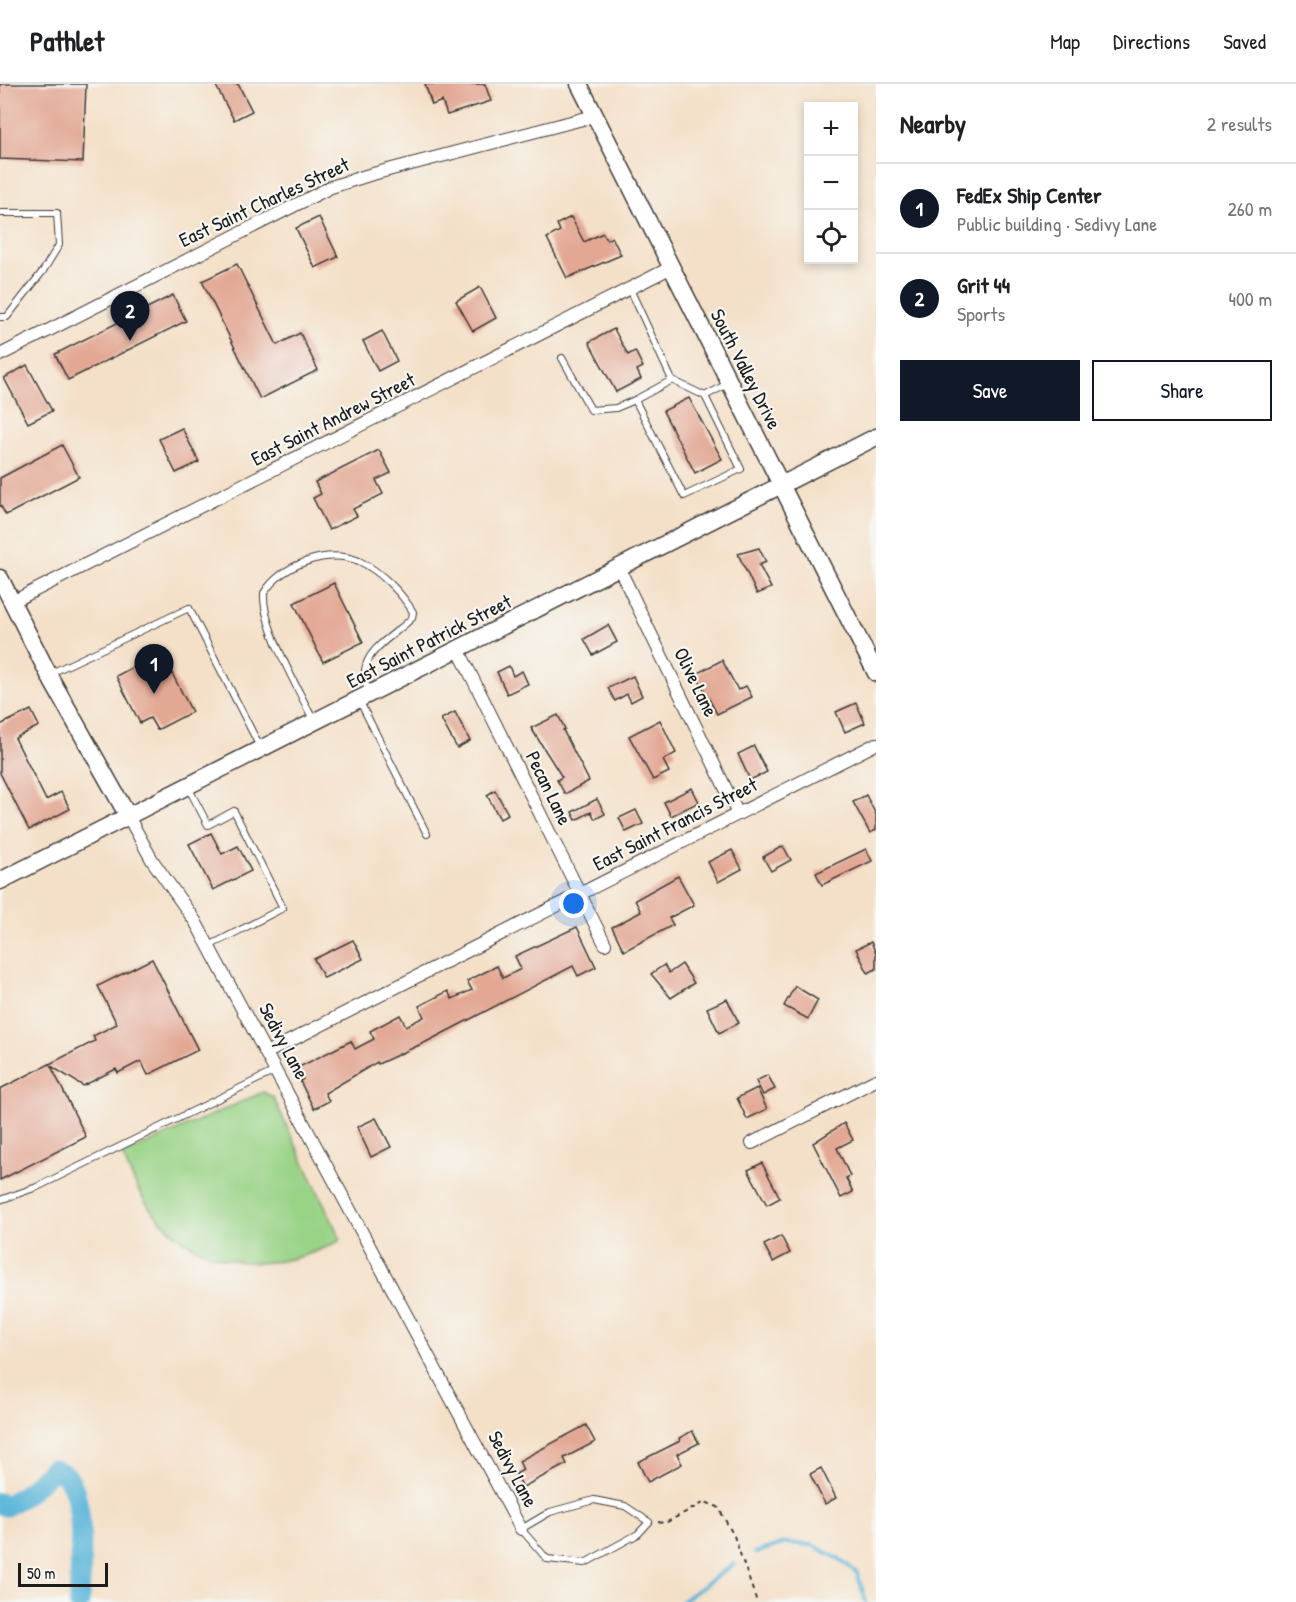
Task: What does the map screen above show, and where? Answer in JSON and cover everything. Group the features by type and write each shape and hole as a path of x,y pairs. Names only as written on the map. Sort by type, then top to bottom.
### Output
{"main road":[{"name":"South Valley Drive","path":"579,84 670,268 783,485 876,674"},
{"name":"East Saint Patrick Street","path":"0,881 876,436"},
{"name":"Sedivy Lane","path":"0,578 49,674 128,816"}],"street":[{"name":"East Saint Charles Street","path":"0,355 331,187 594,116"},
{"name":"East Saint Andrew Street","path":"12,602 670,268"},
{"name":"Olive Lane","path":"618,568 738,814"},
{"name":"Pecan Lane","path":"458,649 605,944"},
{"name":"East Saint Francis Street","path":"266,1053 876,744"},
{"name":"Sedivy Lane","path":"128,816 152,860 195,921 209,946 521,1529"},
{"path":"752,1143 876,1080"}],"lane":[{"path":"0,213 57,213 59,245 43,271 6,317 0,317"},
{"path":"630,289 672,380 705,396 741,469 684,496 635,400"},
{"path":"562,358 591,410 616,408 672,380"},
{"path":"705,396 730,383"},
{"path":"315,722 268,623 263,605 264,593 285,571 322,558 345,558 360,562 386,579 413,612 412,618 373,651 363,679 365,697 427,834"},
{"path":"49,674 189,608 261,749"},
{"path":"187,786 207,825 234,811 283,908 209,946"},
{"path":"0,1200 37,1187 276,1070"},
{"name":"Sedivy Lane","path":"594,1500 626,1506 649,1522 638,1534 585,1563 547,1559 521,1529 550,1512 594,1500"}],"path":[{"path":"649,1522 665,1523 705,1502 718,1507 734,1536 757,1602"}],"green space":[{"path":"263,1092 273,1097 341,1240 291,1259 241,1262 194,1247 173,1232 153,1212 144,1199 122,1155"}],"building":[{"path":"0,84 86,84 83,162 0,159"},
{"path":"215,84 238,84 252,111 234,120"},
{"path":"425,84 485,84 491,101 447,115 442,101 432,105"},
{"path":"319,217 338,257 315,268 296,228"},
{"path":"571,217 584,242 603,233 607,240 612,237 621,255 567,278 547,238 560,231 557,224"},
{"path":"237,264 277,345 300,333 318,370 260,399 202,281"},
{"path":"480,287 496,318 473,331 456,301"},
{"path":"173,295 186,321 68,380 55,354"},
{"path":"614,329 628,355 635,351 643,367 637,370 641,379 616,392 589,342"},
{"path":"382,331 397,361 378,371 363,341"},
{"path":"27,365 52,411 28,423 4,378"},
{"path":"689,398 722,459 695,473 663,411"},
{"path":"182,428 199,462 176,473 159,439"},
{"path":"62,445 79,477 6,515 0,505 0,478"},
{"path":"379,450 391,473 376,480 383,494 353,509 357,516 329,530 313,498 321,494 315,482"},
{"path":"759,548 766,562 759,565 771,588 757,594 738,554"},
{"path":"334,583 363,642 323,662 294,603"},
{"path":"608,625 617,642 593,655 584,639"},
{"path":"161,652 192,712 157,730 150,718 140,723 116,676"},
{"path":"722,660 738,690 746,686 752,697 717,714 696,674"},
{"path":"509,666 513,676 522,671 528,684 507,694 497,672"},
{"path":"633,676 642,696 631,702 627,694 615,701 608,688"},
{"path":"856,703 865,723 845,732 836,712"},
{"path":"31,710 39,726 15,738 46,800 61,792 70,809 29,830 0,773 0,725"},
{"path":"455,712 470,741 457,748 441,719"},
{"path":"558,715 565,729 563,730 589,781 565,794 557,780 562,777 531,728"},
{"path":"660,720 676,753 663,760 669,772 653,780 629,736"},
{"path":"754,746 767,772 750,780 738,754"},
{"path":"692,788 699,802 671,816 664,802"},
{"path":"495,790 508,814 500,819 487,795"},
{"path":"866,795 876,815 876,830 870,833 853,802"},
{"path":"597,799 605,814 595,819 591,812 576,820 572,812"},
{"path":"636,810 643,824 626,832 619,818"},
{"path":"211,833 222,854 238,846 251,871 213,890 189,844"},
{"path":"783,846 791,860 771,871 763,857"},
{"path":"866,849 872,861 822,885 816,873"},
{"path":"732,850 742,869 718,882 708,862"},
{"path":"678,876 694,905 669,918 673,925 624,951 612,927 641,912 635,900"},
{"path":"577,927 596,967 578,976 573,966 428,1041 378,1064 377,1062 325,1093 329,1101 314,1109 300,1081 303,1079 297,1068 351,1041 355,1049 374,1039 370,1031 400,1015 406,1026 424,1017 419,1006 448,991 452,999 472,990 467,981 497,966 503,978 521,969 515,956"},
{"path":"353,940 363,959 324,978 314,959"},
{"path":"871,942 876,953 876,969 868,973 856,949"},
{"path":"152,959 198,1050 148,1075 141,1061 118,1073 116,1069 83,1086 51,1066 86,1137 0,1180 0,1089 95,1041 93,1036 117,1024 98,986"},
{"path":"682,964 694,983 671,998 651,974 664,965 669,973"},
{"path":"795,986 818,1000 808,1019 784,1006"},
{"path":"727,999 739,1023 719,1033 707,1008"},
{"path":"768,1075 775,1089 763,1095 756,1081"},
{"path":"757,1088 767,1109 747,1119 737,1098"},
{"path":"376,1118 391,1147 371,1157 357,1127"},
{"path":"844,1123 853,1140 837,1148 850,1176 846,1178 853,1192 841,1198 813,1143"},
{"path":"762,1163 780,1198 767,1205 748,1170"},
{"path":"781,1236 790,1253 773,1262 764,1245"},
{"path":"586,1425 595,1442 564,1458 567,1464 523,1487 516,1474 523,1470 519,1461"},
{"path":"692,1431 699,1443 677,1454 682,1464 648,1482 638,1462 680,1441 679,1438"},
{"path":"821,1468 836,1498 825,1504 810,1474"}],"waterway":[{"path":"0,1503 6,1506 26,1494 53,1469 66,1476 73,1486 80,1517 79,1602"},
{"path":"755,1553 785,1543 812,1545 841,1560 857,1573 866,1602"},
{"path":"681,1602 734,1564"}],"place":[{"name":"Grit 44","path":"130,341"},
{"name":"FedEx Ship Center","path":"154,694"}]}
